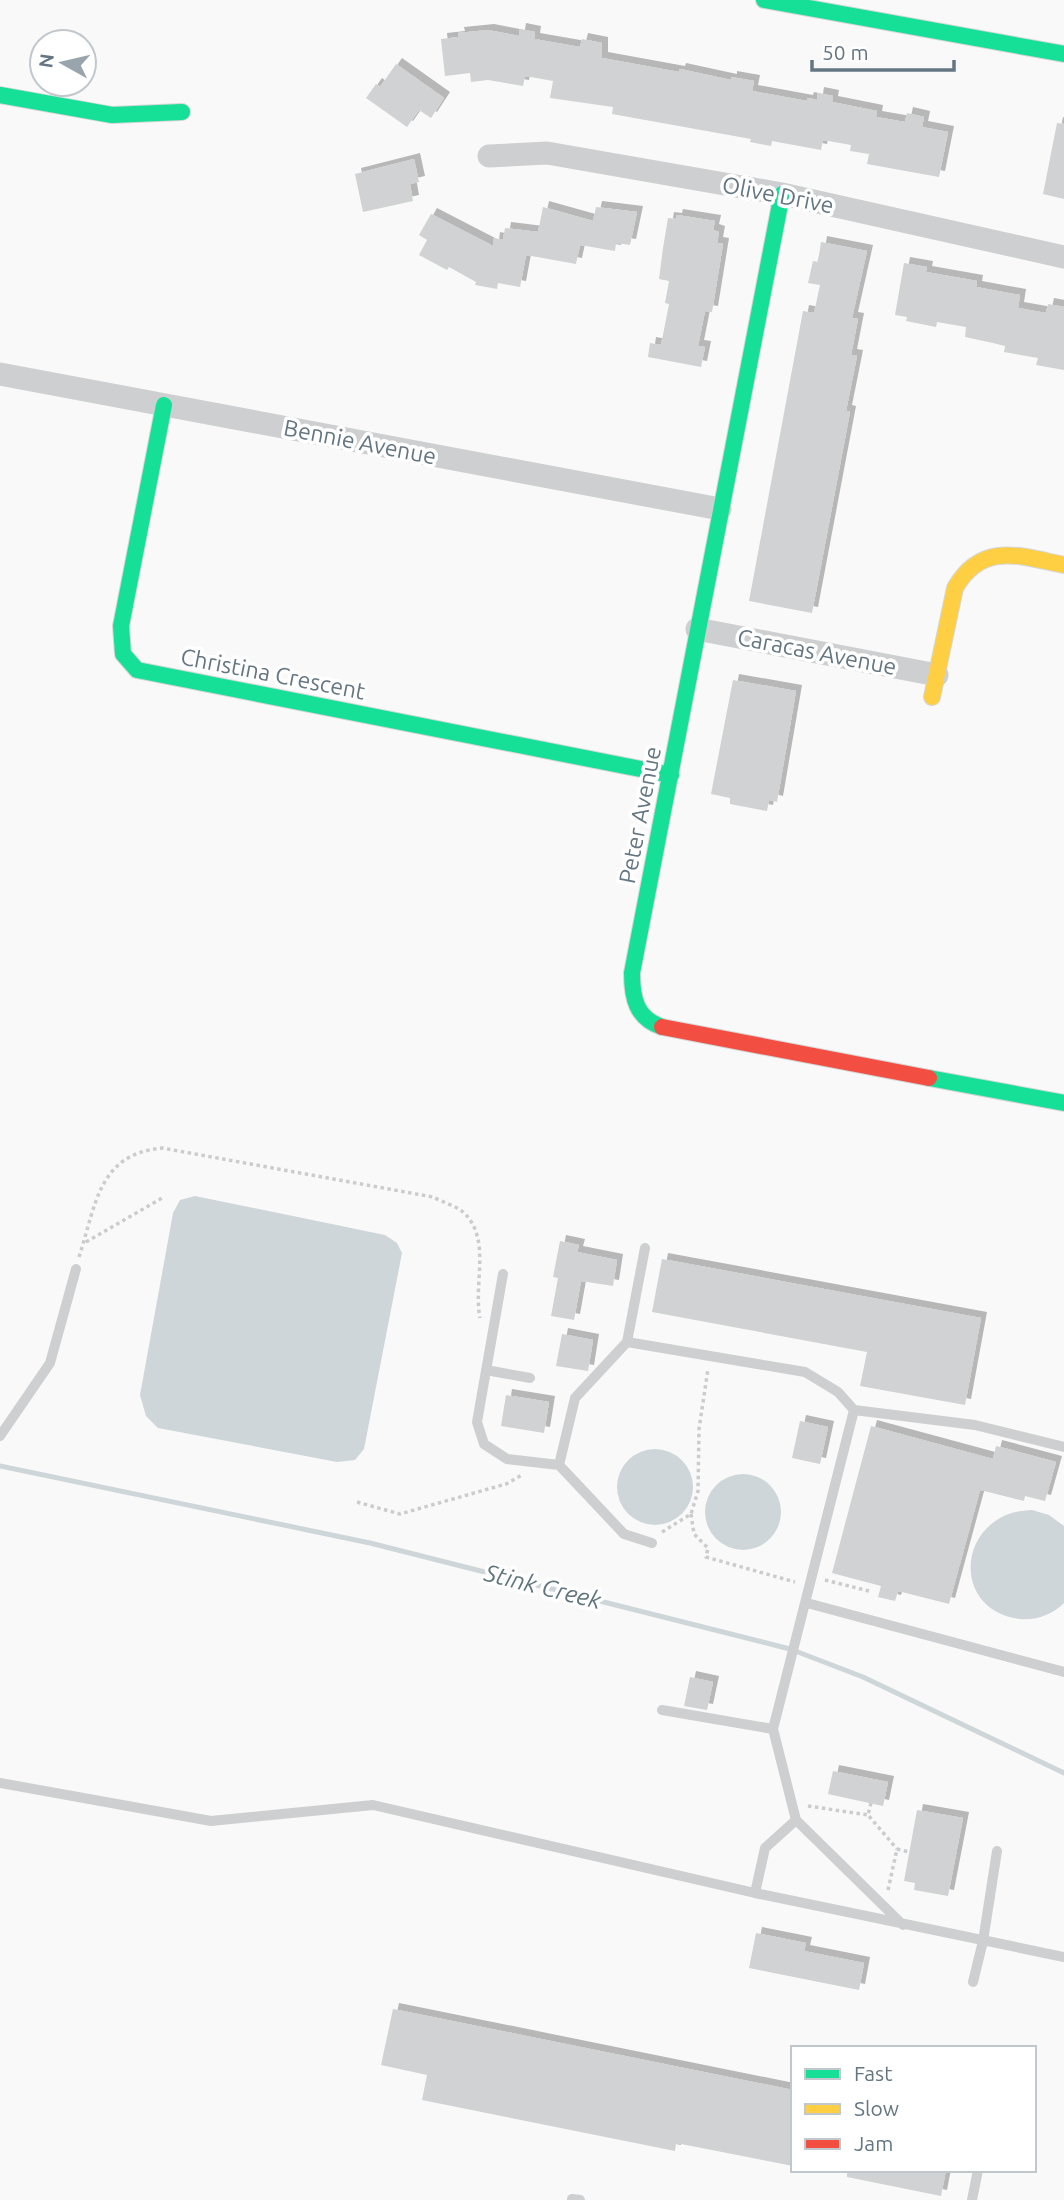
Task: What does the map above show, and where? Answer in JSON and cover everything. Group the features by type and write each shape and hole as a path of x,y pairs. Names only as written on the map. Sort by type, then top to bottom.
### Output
{"street":[{"path":"764,0 1064,54"},
{"path":"0,95 112,115 182,112"},
{"name":"Olive Drive","path":"489,156 547,153 782,194 1064,257"},
{"name":"Peter Avenue","path":"782,194 632,973 633,1002 638,1014 660,1027 1064,1103"},
{"name":"Bennie Avenue","path":"0,374 720,509"},
{"name":"Christina Crescent","path":"164,405 121,626 123,654 137,670 671,775"},
{"path":"934,686 955,588 961,572 975,560 993,555 1020,556 1064,565"},
{"name":"Caracas Avenue","path":"697,629 934,686"}],"lane":[{"path":"559,1465 575,1398 627,1342 645,1248"},
{"path":"0,1436 50,1363 76,1269"},
{"path":"503,1274 477,1422 484,1444 507,1459 559,1465 624,1534 648,1541"},
{"path":"627,1342 805,1372 838,1392 853,1410 975,1425 1064,1447"},
{"path":"486,1370 530,1378"},
{"path":"853,1410 807,1603 773,1729 796,1820 903,1925"},
{"path":"807,1603 1064,1672"},
{"path":"662,1710 773,1729"},
{"path":"0,1783 211,1821 373,1805 755,1893 1064,1957"},
{"path":"755,1893 765,1848 796,1820"},
{"path":"973,1982 983,1941 997,1851"},
{"path":"972,2200 978,2172"}],"path":[{"path":"76,1269 97,1201 111,1169 138,1150 162,1148 433,1198 463,1213 480,1239 476,1299 481,1322 494,1325"},
{"path":"84,1243 162,1198"},
{"path":"710,1356 699,1429 698,1491 691,1514 695,1534 708,1548 706,1558 869,1591"},
{"path":"358,1502 400,1514 506,1484 524,1474 527,1461"},
{"path":"648,1541 691,1514"},
{"path":"792,1803 868,1815 897,1849 909,1852"},
{"path":"868,1815 871,1803"},
{"path":"884,1907 897,1849"}],"shaded area":[{"path":"195,1196 385,1235 397,1243 402,1253 364,1449 355,1460 337,1462 158,1428 146,1416 140,1395 173,1213 180,1200"},
{"path":"655,1449 670,1452 682,1460 690,1472 693,1487 690,1502 682,1514 670,1522 655,1525 640,1522 628,1514 620,1502 617,1487 620,1472 628,1460 640,1452"},
{"path":"743,1474 758,1477 770,1485 778,1497 781,1512 778,1527 770,1539 758,1547 743,1550 728,1547 716,1539 708,1527 705,1512 708,1497 716,1485 728,1477"},
{"path":"1032,1510 1049,1515 1064,1526 1064,1603 1044,1616 1020,1619 997,1612 981,1598 972,1581 971,1562 976,1543 988,1527 1007,1515"}],"building":[{"path":"520,29 535,32 534,39 580,47 582,39 602,43 602,58 679,72 680,69 731,80 731,77 754,81 752,91 807,101 808,98 817,100 818,93 833,96 832,102 877,111 876,117 905,122 907,113 924,117 922,127 948,132 939,177 867,164 869,154 850,151 851,145 823,140 821,150 772,141 771,146 750,142 751,139 612,114 613,107 550,98 553,81 525,76 523,86 488,80 471,82 470,73 445,76 441,39 459,37 458,33 488,30 519,36"},
{"path":"396,64 444,98 431,118 419,110 407,127 366,98 376,84 380,87"},
{"path":"1057,123 1064,124 1064,199 1043,194"},
{"path":"414,159 419,182 410,184 413,201 363,212 355,174"},
{"path":"543,207 593,221 596,207 637,212 630,245 616,243 615,251 580,245 576,264 526,255 520,287 498,283 497,289 475,285 476,282 449,267 447,270 419,255 427,240 419,235 431,214 493,246 494,238 503,240 505,228 538,232"},
{"path":"677,215 715,221 713,230 719,232 717,243 723,244 712,312 705,311 698,346 705,347 701,367 648,357 650,343 661,345 669,304 665,303 669,281 659,279 668,218 676,219"},
{"path":"821,242 867,251 852,318 858,319 851,355 857,356 846,411 850,412 812,613 749,601 803,311 814,313 820,285 808,283 813,261 818,262"},
{"path":"904,263 927,267 926,272 977,281 976,287 1020,295 1018,308 1046,313 1048,304 1064,307 1064,370 1036,365 1038,358 1004,352 1005,346 965,337 966,327 937,322 936,327 906,321 907,317 895,315"},
{"path":"733,680 796,691 777,802 769,800 767,811 730,804 730,798 711,794"},
{"path":"560,1241 579,1245 577,1252 617,1260 613,1286 581,1281 574,1320 551,1316 558,1278 553,1277"},
{"path":"662,1259 981,1318 965,1405 860,1386 867,1352 652,1312"},
{"path":"562,1334 593,1340 588,1371 556,1366"},
{"path":"506,1395 549,1402 544,1433 501,1426"},
{"path":"800,1421 828,1427 820,1464 792,1458"},
{"path":"871,1426 993,1459 996,1446 1056,1462 1045,1501 1025,1496 1024,1501 980,1490 949,1604 898,1591 895,1601 878,1597 881,1586 832,1573"},
{"path":"690,1677 713,1682 707,1710 684,1706"},
{"path":"833,1771 888,1782 883,1806 828,1794"},
{"path":"917,1810 963,1818 948,1896 914,1890 915,1883 904,1881"},
{"path":"756,1933 806,1943 804,1951 864,1963 859,1990 749,1968"},
{"path":"393,2009 791,2090 791,2166 676,2143 675,2151 422,2100 427,2075 381,2065"},
{"path":"847,2172 946,2172 941,2196 847,2177"}],"waterway":[{"name":"Stink Creek","path":"0,1466 370,1543 790,1649 863,1677 1064,1773"}],"traffic: fast":[{"path":"764,0 1064,54"},
{"path":"0,95 112,115 182,112"},
{"path":"662,1027 646,1018 637,1006 632,973 782,194"},
{"path":"164,405 121,626 123,654 137,670 671,775"},
{"path":"929,1078 1064,1103"}],"traffic: slow":[{"path":"932,697 955,588 966,573 977,563 1003,555 1064,565"}],"traffic: jam":[{"path":"662,1027 929,1078"}]}
